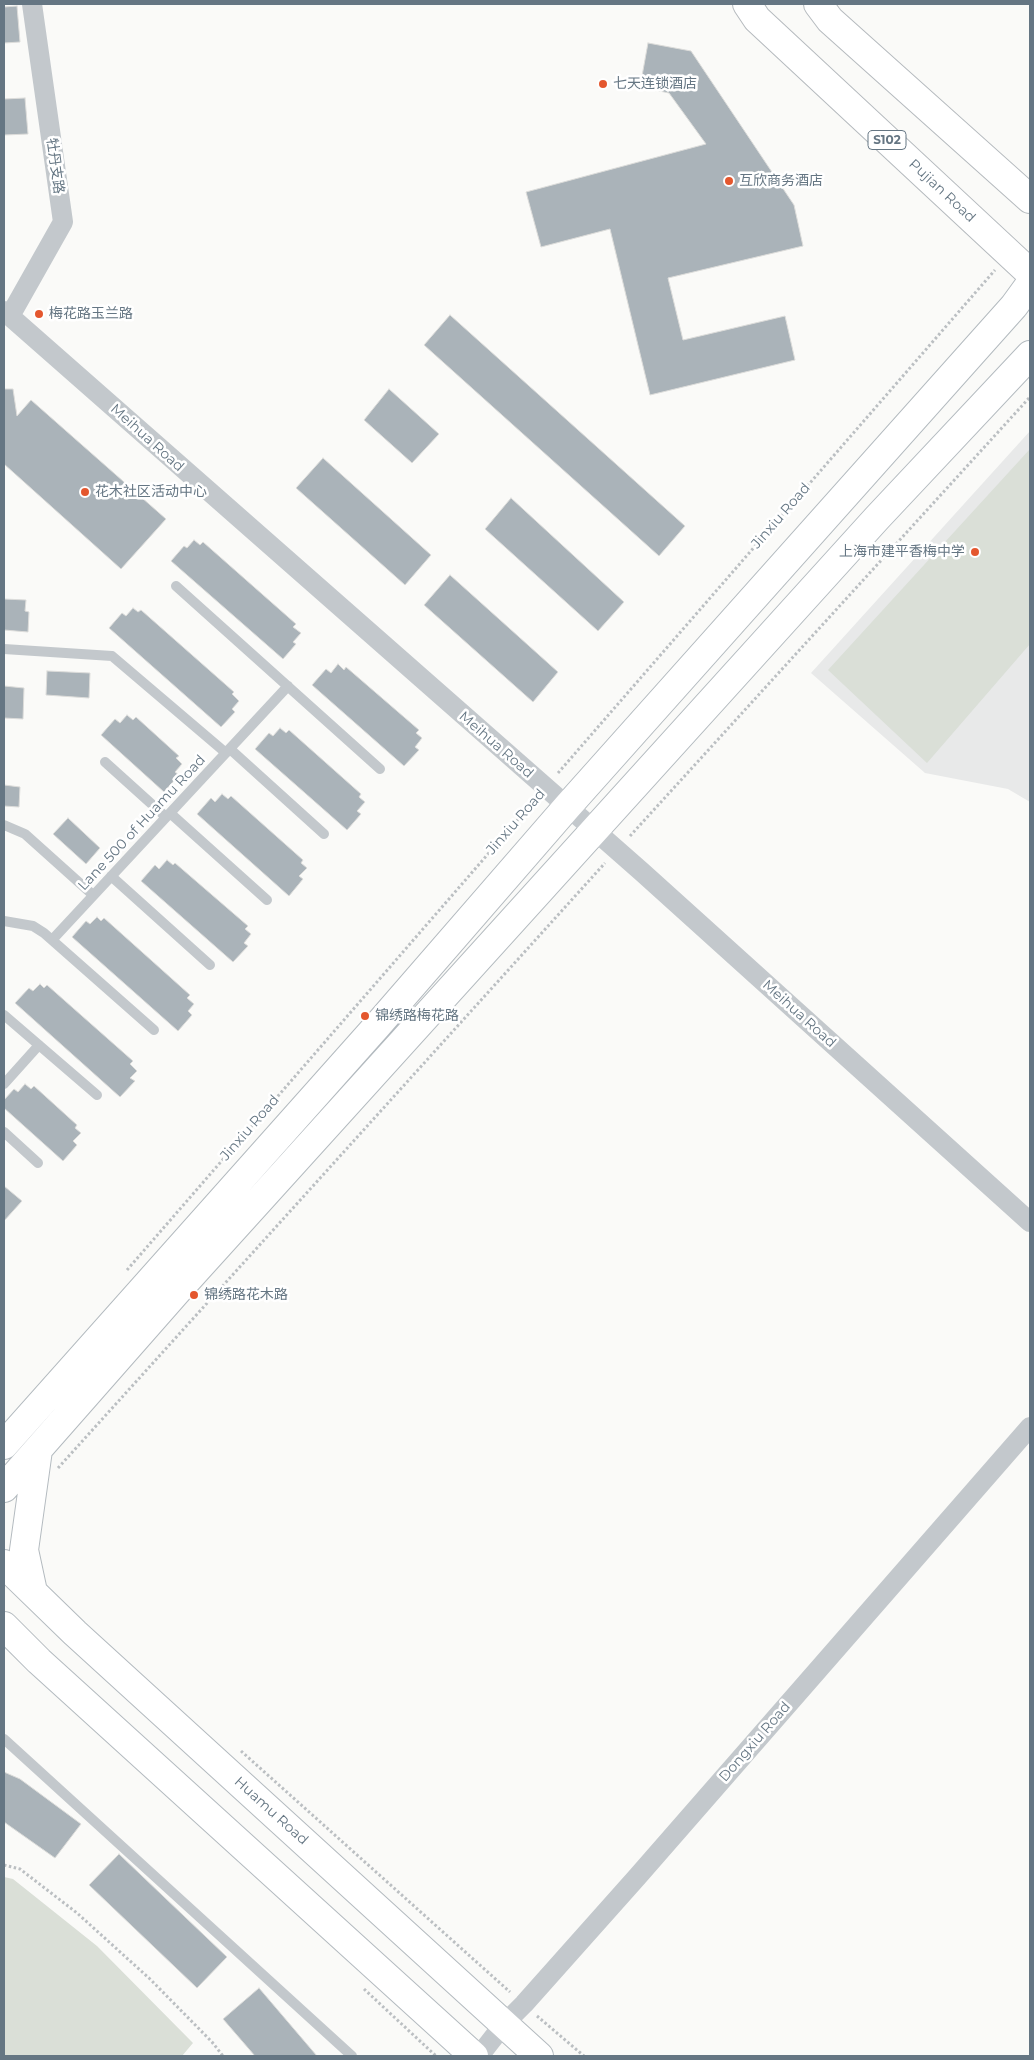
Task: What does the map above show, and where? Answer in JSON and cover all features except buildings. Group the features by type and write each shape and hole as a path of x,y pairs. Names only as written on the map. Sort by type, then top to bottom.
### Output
{"main road":[{"name":"Pujian Road","path":"747,4 758,19 1030,273"},
{"path":"818,4 830,20 1030,199"},
{"name":"Jinxiu Road","path":"8,1435 377,1026 567,807 1014,306 1030,284"},
{"path":"4,1488 179,1289 595,832 877,518 1030,356"},
{"path":"34,1592 24,1550 38,1450"},
{"name":"Huamu Road","path":"4,1564 75,1633 540,2056"},
{"path":"4,1626 39,1661 474,2056"},
{"path":"4,1654 39,1661"}],"street":[{"name":"牡丹支路","path":"7,314 63,222 32,4"},
{"name":"Meihua Road","path":"7,314 617,850 1030,1222"},
{"name":"Dongxiu Road","path":"479,2056 504,2024 524,2004 1030,1428"}],"lane":[{"path":"176,586 380,769"},
{"path":"4,649 112,656 228,751 324,834"},
{"name":"Lane 500 of Huamu Road","path":"52,940 288,686"},
{"path":"105,762 267,900"},
{"path":"4,825 26,834 93,895"},
{"path":"111,876 210,965"},
{"path":"4,921 33,926 52,940 154,1030"},
{"path":"4,1015 96,1095"},
{"path":"4,1084 39,1045"},
{"path":"4,1132 38,1163"},
{"path":"4,1739 352,2056"}],"path":[{"name":"Jinxiu Road","path":"121,1276 981,285 1010,254"},
{"path":"57,1470 617,850 1030,397"},
{"path":"235,1746 584,2056"},
{"path":"4,1866 20,1869 77,1913 150,1979 212,2042 222,2056"}],"shaded area":[{"name":"上海市建平香梅中学","path":"1030,431 1030,802 1008,789 925,773 811,673"},
{"name":"上海市建平香梅中学","path":"1030,449 1030,644 927,763 828,670"},
{"path":"4,1877 13,1879 97,1946 193,2043 182,2056 4,2056"}],"place":[{"name":"七天连锁酒店","path":"603,84"},
{"name":"互欣商务酒店","path":"729,181"},
{"name":"梅花路玉兰路","path":"39,314"},
{"name":"花木社区活动中心","path":"85,492"},
{"name":"上海市建平香梅中学","path":"975,552"},
{"name":"锦绣路梅花路","path":"365,1016"},
{"name":"锦绣路花木路","path":"194,1295"}]}
